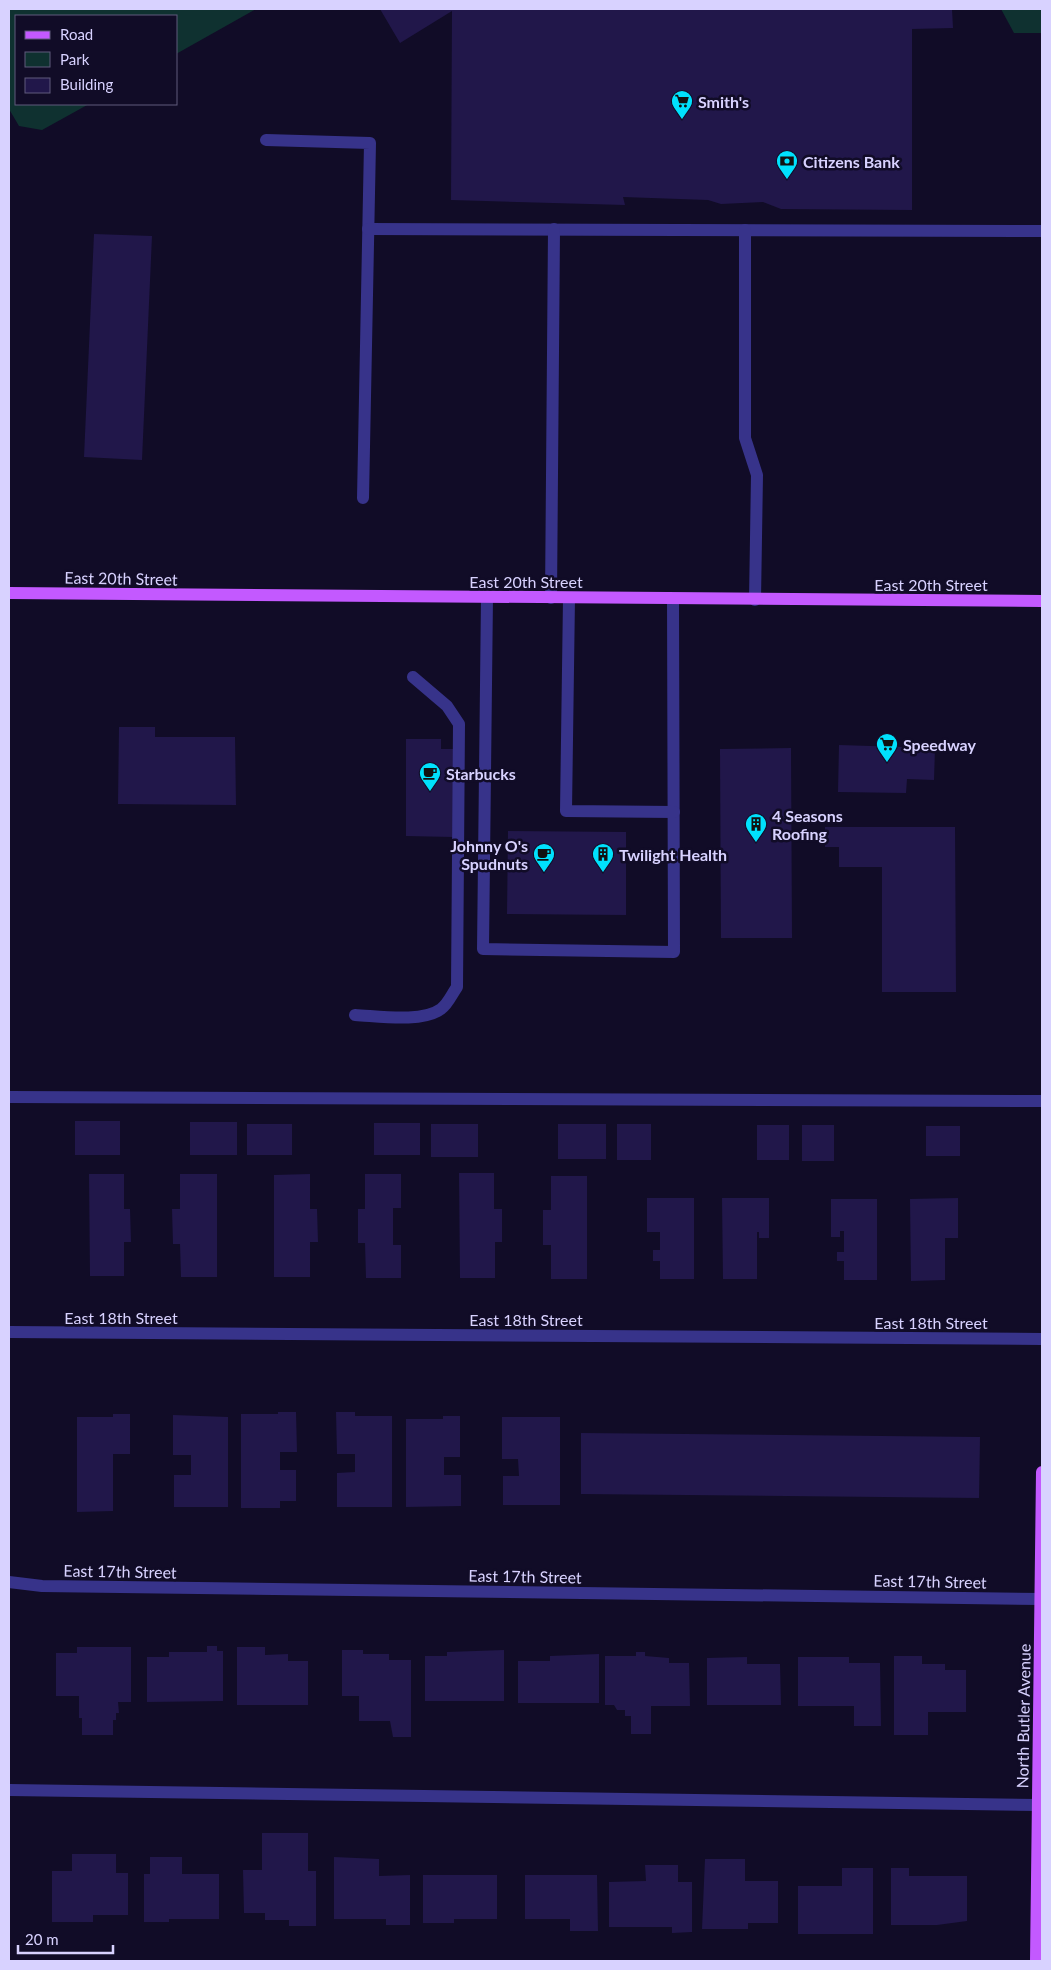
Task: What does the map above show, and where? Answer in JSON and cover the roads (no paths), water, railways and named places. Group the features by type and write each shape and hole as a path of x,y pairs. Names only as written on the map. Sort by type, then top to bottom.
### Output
{"main road":[{"name":"East 20th Street","path":"9,593 1042,601"},
{"name":"North Butler Avenue","path":"1036,1961 1042,1472"}],"street":[{"path":"266,140 370,144 363,498"},
{"path":"368,228 1042,231"},
{"path":"551,598 554,229"},
{"path":"745,230 745,438 757,476 755,600"},
{"path":"487,597 482,949 674,952 673,599"},
{"path":"569,598 566,811 674,812"},
{"path":"355,1015 419,1016 430,1014 441,1009 457,987 459,724 448,706 413,677"},
{"path":"9,1097 1042,1101"},
{"name":"East 18th Street","path":"9,1332 1042,1338"},
{"name":"East 17th Street","path":"9,1582 42,1586 1041,1599"},
{"path":"9,1790 1038,1805"}],"place":[{"name":"Smith's","path":"682,120"},
{"name":"Citizens Bank","path":"787,180"},
{"name":"Speedway","path":"887,763"},
{"name":"Starbucks","path":"430,792"},
{"name":"4 Seasons Roofing","path":"756,843"},
{"name":"Johnny O's Spudnuts","path":"544,873"},
{"name":"Twilight Health","path":"603,873"}]}
